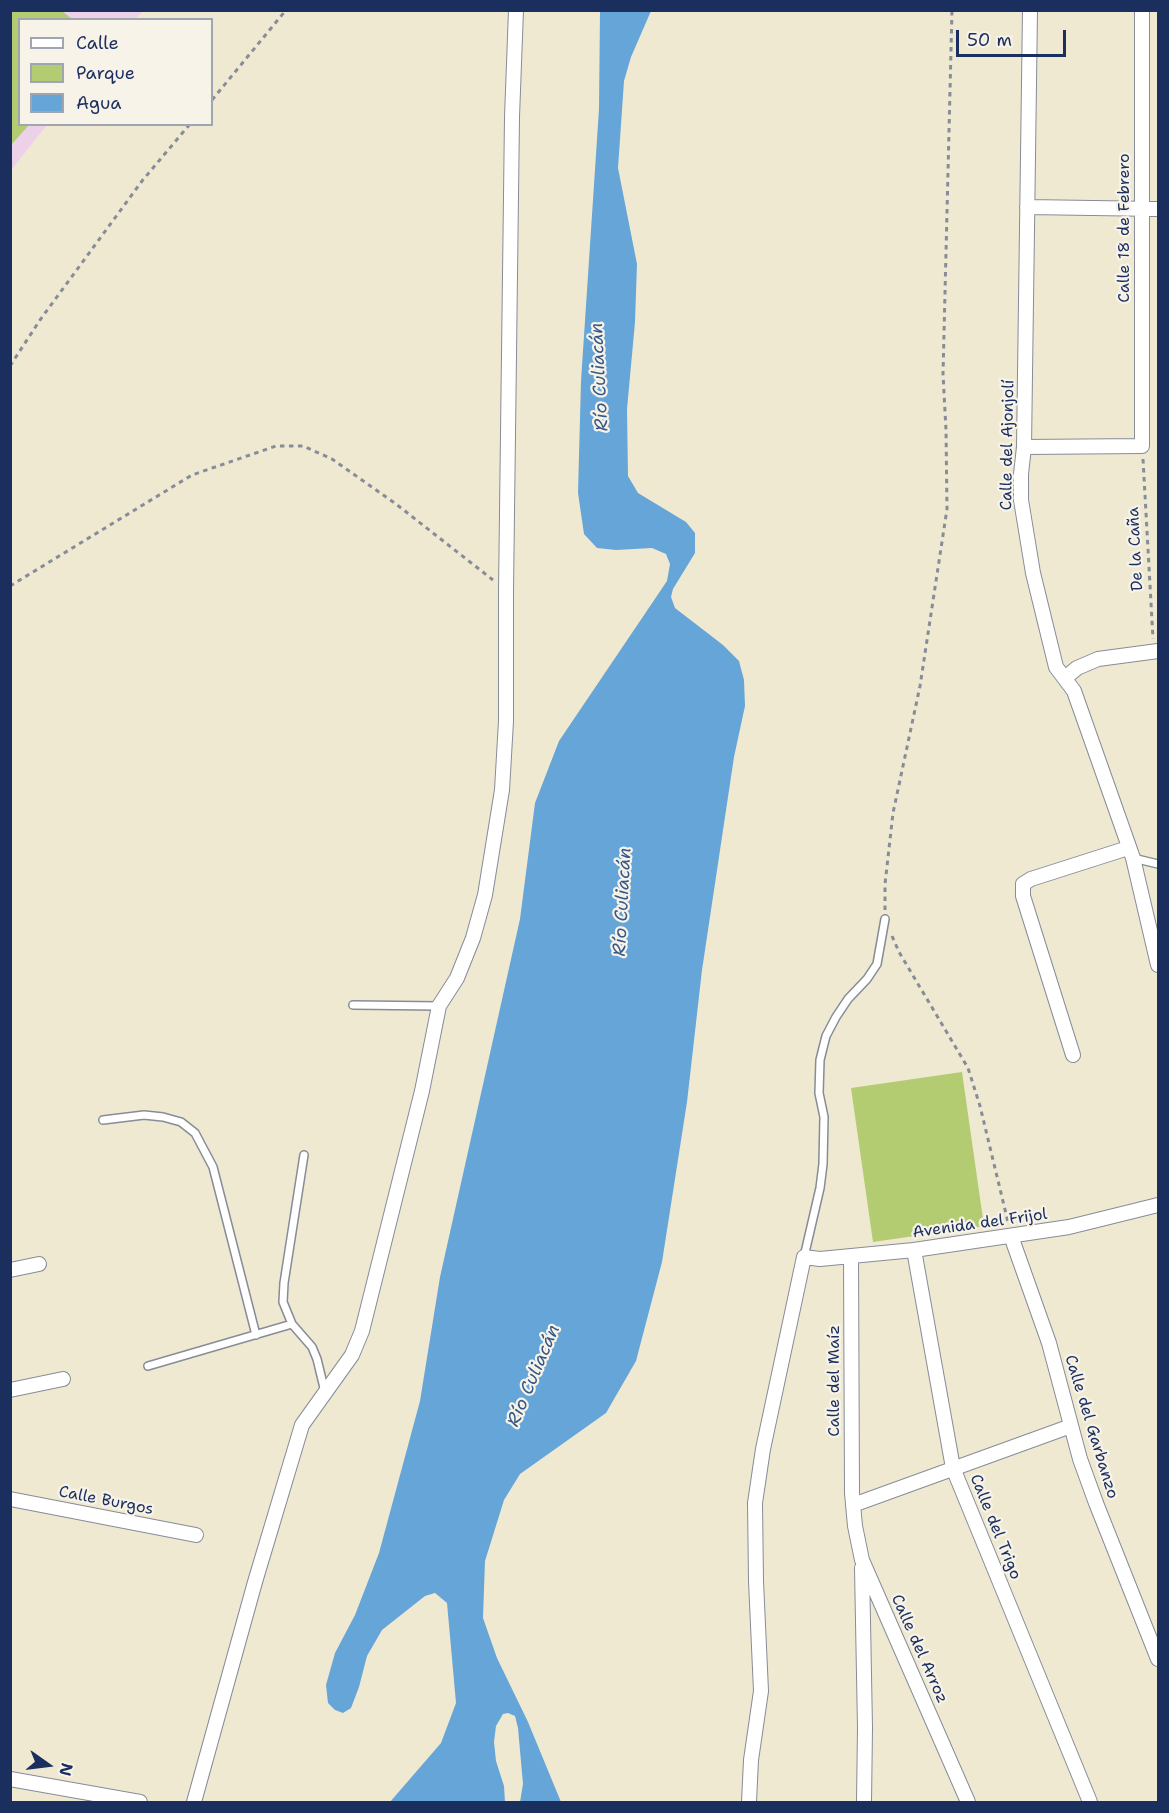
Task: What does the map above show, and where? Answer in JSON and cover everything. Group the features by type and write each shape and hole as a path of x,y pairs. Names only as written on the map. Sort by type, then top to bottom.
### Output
{"street":[{"path":"194,1803 255,1582 303,1425 352,1354 362,1331 422,1091 439,1006 457,978 473,938 485,895 502,790 506,721 512,117 516,10"},
{"name":"Calle del Ajonjolí","path":"1030,10 1024,447 1021,500 1033,573 1056,667 1074,691 1130,853 1158,965"},
{"name":"Calle 18 de Febrero","path":"1142,10 1142,446"},
{"path":"1027,207 1158,209"},
{"path":"1024,447 1142,446"},
{"path":"1065,678 1077,668 1098,659 1156,651"},
{"path":"1073,1055 1023,896 1023,884 1031,879 1130,853"},
{"name":"Avenida del Frijol","path":"804,1257 820,1259 851,1257 1011,1236 1069,1227 1158,1204"},
{"name":"Calle del Garbanzo","path":"1011,1236 1049,1343 1065,1396 1071,1426 1096,1503 1158,1659"},
{"name":"Calle del Trigo","path":"914,1250 953,1468 1089,1803"},
{"path":"749,1803 751,1760 761,1691 754,1530 756,1494 761,1458 804,1257"},
{"name":"Calle del Maíz","path":"851,1257 853,1505"},
{"path":"10,1270 39,1264"},
{"path":"10,1390 63,1379"},
{"path":"853,1505 1071,1426"},
{"name":"Calle Burgos","path":"10,1499 196,1536"},
{"name":"Calle del Arroz","path":"853,1505 862,1560 968,1803"},
{"path":"862,1560 864,1803"},
{"path":"10,1779 140,1803"}],"lane":[{"path":"1130,853 1158,864"},
{"path":"804,1257 820,1188 823,1164 824,1117 819,1093 820,1060 826,1036 836,1017 878,964 885,919"},
{"path":"353,1005 439,1006"},
{"path":"103,1120 144,1115 163,1117 181,1122 195,1133 213,1167 256,1335"},
{"path":"304,1155 283,1302 292,1324 312,1347 325,1395"},
{"path":"148,1366 292,1324"}],"path":[{"path":"213,99 286,10"},
{"path":"952,10 943,374 947,509 927,643 893,813 885,884 885,919 899,952 968,1068 980,1106 1011,1236"},
{"path":"10,366 40,320 142,181 188,126"},
{"path":"10,586 192,475 276,446 303,446 332,459 396,504 506,591"},
{"name":"De la Caña","path":"1142,446 1156,651"}],"shaded area":[{"path":"11,11 143,11 137,18 18,18 18,126 46,126 11,170"}],"green space":[{"path":"11,10 62,11 71,18 18,18 18,126 28,126 11,145"},
{"path":"962,1072 984,1226 873,1242 851,1088"}],"water":[{"name":"Río Culiacán","path":"600,11 651,11 631,57 624,81 618,168 637,264 635,322 627,409 628,476 638,493 686,522 695,533 695,553 673,589 671,597 675,608 723,645 739,661 744,680 745,706 734,757 702,970 687,1102 662,1262 636,1361 606,1413 520,1474 504,1500 485,1561 483,1618 497,1658 528,1722 561,1802 520,1802 523,1784 518,1728 515,1716 508,1713 503,1714 496,1726 494,1742 496,1761 504,1786 505,1802 390,1802 441,1743 456,1703 447,1603 435,1593 425,1596 382,1630 367,1656 351,1708 343,1713 335,1710 328,1703 326,1685 335,1653 355,1615 379,1553 420,1401 440,1277 520,919 535,803 559,741 667,581 670,564 666,554 652,548 616,550 597,548 584,534 578,493 581,381 599,109"}]}
